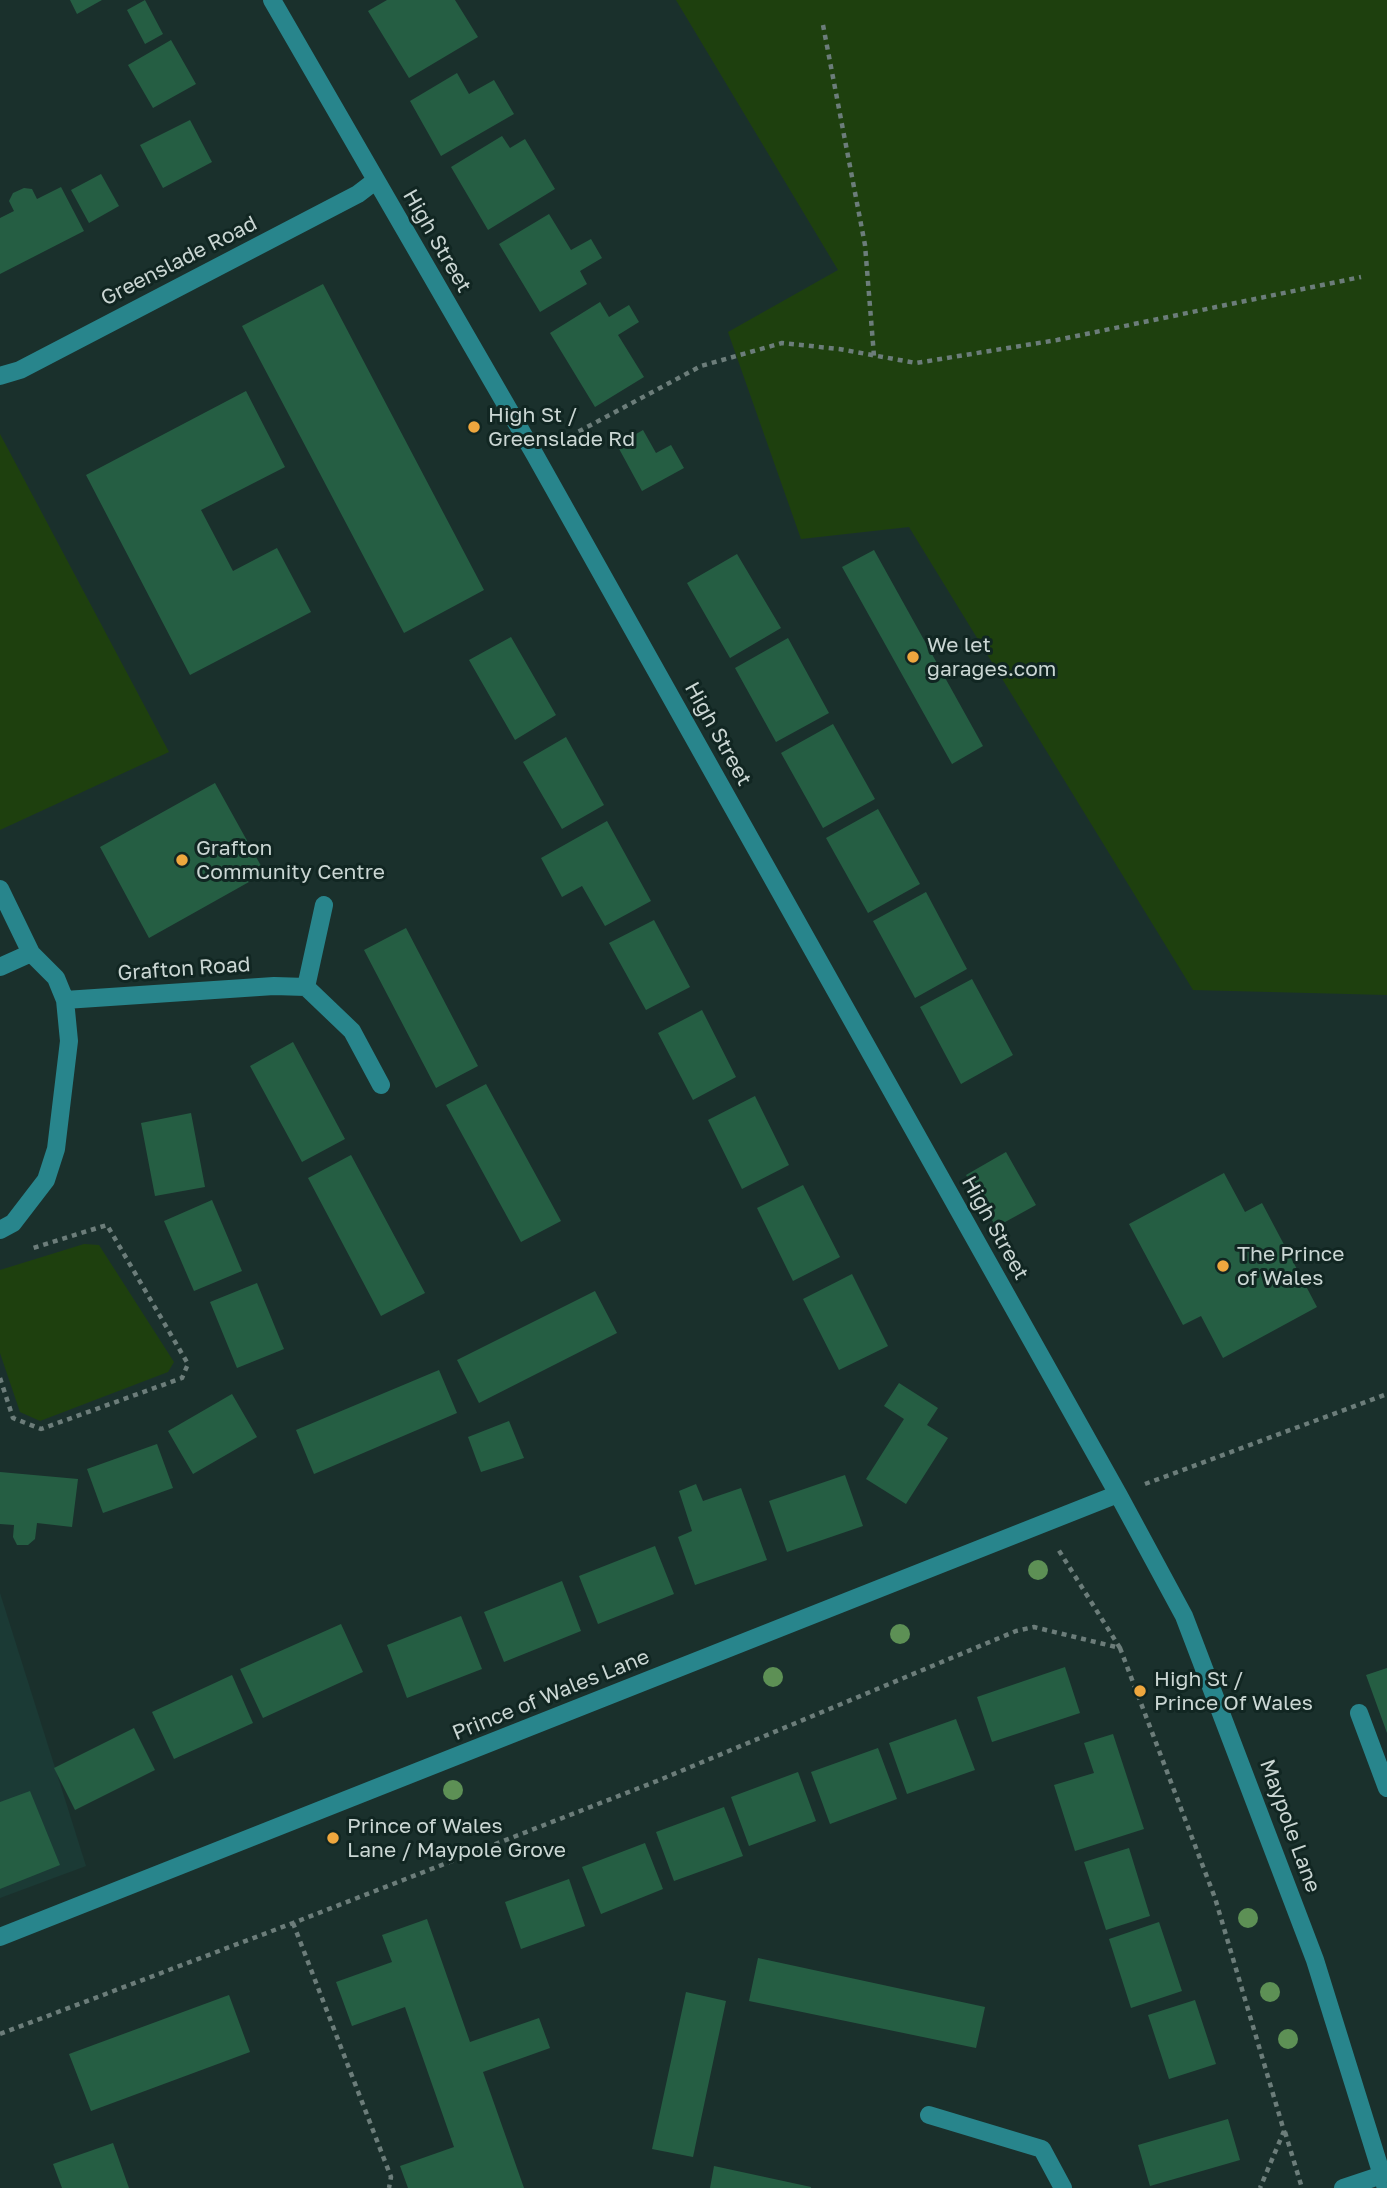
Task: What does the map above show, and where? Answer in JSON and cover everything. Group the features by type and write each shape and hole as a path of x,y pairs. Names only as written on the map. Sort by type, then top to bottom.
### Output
{"street":[{"name":"High Street","path":"272,0 535,455 1118,1494"},
{"name":"Greenslade Road","path":"0,376 19,370 358,194 375,181"},
{"path":"0,889 31,953 56,978 65,1000 69,1041 56,1149 46,1180 6,1226"},
{"path":"324,905 306,987 352,1031 381,1085"},
{"path":"0,967 31,953"},
{"name":"Grafton Road","path":"65,1000 274,986 306,987"},
{"name":"Prince of Wales Lane","path":"0,1937 1118,1494"},
{"name":"Maypole Lane","path":"1118,1494 1184,1616 1238,1754 1315,1960 1384,2182"},
{"path":"1359,1713 1387,1788"},
{"path":"929,2115 1042,2149 1063,2188"},
{"path":"1343,2188 1384,2182"}],"path":[{"path":"823,25 865,245 874,356"},
{"path":"535,455 701,366 782,343 839,349 916,363 1057,340 1361,277"},
{"path":"0,1378 13,1418 41,1429 182,1378 188,1364 107,1225 33,1248 6,1226"},
{"path":"1118,1494 1387,1394"},
{"path":"1043,1524 1120,1647 1215,1898 1302,2188"},
{"path":"0,2034 657,1781 1016,1631 1034,1627 1120,1647"},
{"path":"293,1923 391,2177 389,2188"},
{"path":"1260,2188 1284,2131"}],"shaded area":[{"path":"0,1593 86,1866 0,1898"}],"green space":[{"path":"676,0 1387,0 1387,995 1193,990 909,527 801,539 728,332 838,270"},
{"path":"0,434 169,752 0,830"},
{"path":"84,1244 99,1245 174,1362 168,1372 40,1421 20,1412 0,1353 0,1270"}],"building":[{"path":"70,0 102,0 77,14"},
{"path":"145,0 163,34 145,44 127,10"},
{"path":"387,0 455,0 478,37 409,78 368,11"},
{"path":"171,40 196,84 153,108 128,65"},
{"path":"457,73 469,94 494,80 514,114 441,156 410,101"},
{"path":"190,120 212,162 163,188 140,145"},
{"path":"502,136 510,148 525,139 555,189 488,230 451,167"},
{"path":"101,174 119,206 89,223 71,190"},
{"path":"61,187 84,231 0,274 0,218 14,211 9,201 13,193 24,188 32,189 37,199"},
{"path":"549,214 571,250 591,239 602,258 580,271 587,284 540,312 499,244"},
{"path":"323,284 484,590 404,633 242,326"},
{"path":"600,302 609,317 629,305 639,322 618,335 644,377 595,407 550,333"},
{"path":"246,391 285,467 201,510 233,571 277,548 311,612 190,675 86,475"},
{"path":"643,430 656,453 671,445 684,468 642,491 617,445"},
{"name":"We let garages.com","path":"874,550 983,746 952,764 842,567"},
{"path":"737,554 781,628 730,658 687,583"},
{"path":"511,637 556,715 515,740 469,660"},
{"path":"788,638 829,713 776,742 735,668"},
{"path":"833,724 875,799 823,828 781,753"},
{"path":"566,737 604,805 562,829 523,762"},
{"name":"Grafton Community Centre","path":"215,783 265,873 149,938 100,847"},
{"path":"878,809 920,884 868,913 826,838"},
{"path":"607,821 651,901 605,926 582,886 562,897 541,858"},
{"path":"926,892 967,969 915,998 873,921"},
{"path":"654,920 690,987 646,1010 609,943"},
{"path":"406,928 478,1066 436,1088 364,950"},
{"path":"972,979 1013,1055 961,1084 920,1007"},
{"path":"702,1010 736,1077 693,1100 658,1033"},
{"path":"293,1042 345,1139 302,1162 250,1066"},
{"path":"486,1084 561,1221 521,1242 446,1105"},
{"path":"755,1096 789,1165 742,1189 708,1120"},
{"path":"191,1113 205,1187 155,1196 141,1123"},
{"path":"1006,1152 1036,1205 996,1227 966,1175"},
{"path":"351,1155 425,1293 381,1316 308,1178"},
{"name":"The Prince of Wales","path":"1224,1173 1245,1212 1262,1203 1317,1307 1223,1358 1201,1316 1183,1325 1129,1224"},
{"path":"803,1185 840,1257 793,1281 757,1208"},
{"path":"212,1200 242,1271 194,1291 164,1221"},
{"path":"852,1274 888,1346 839,1370 803,1299"},
{"path":"257,1283 284,1349 237,1368 210,1302"},
{"path":"595,1291 617,1333 479,1403 457,1360"},
{"path":"439,1370 457,1413 314,1474 296,1430"},
{"path":"899,1383 938,1408 927,1425 948,1438 906,1504 866,1479 904,1419 884,1406"},
{"path":"232,1394 257,1437 193,1474 168,1431"},
{"path":"509,1421 524,1458 481,1472 468,1437"},
{"path":"157,1444 173,1488 103,1513 87,1469"},
{"path":"0,1472 78,1479 72,1527 37,1523 35,1539 28,1545 17,1545 13,1537 14,1525 0,1524"},
{"path":"845,1475 863,1526 787,1552 769,1501"},
{"path":"696,1484 703,1501 741,1488 767,1560 695,1585 678,1537 692,1531 679,1491"},
{"path":"655,1546 674,1594 598,1624 579,1576"},
{"path":"562,1581 581,1631 504,1662 484,1612"},
{"path":"461,1616 482,1669 407,1698 387,1645"},
{"path":"341,1624 363,1672 263,1718 240,1669"},
{"path":"1065,1667 1080,1713 992,1742 977,1697"},
{"path":"1387,1668 1387,1733 1366,1675"},
{"path":"232,1675 253,1723 174,1759 152,1712"},
{"path":"956,1719 975,1770 907,1794 889,1743"},
{"path":"134,1728 155,1770 75,1810 54,1768"},
{"path":"1113,1734 1144,1829 1075,1851 1054,1785 1094,1773 1084,1743"},
{"path":"878,1748 897,1799 830,1824 811,1772"},
{"path":"798,1772 816,1821 749,1846 731,1797"},
{"path":"30,1791 60,1865 0,1889 0,1802"},
{"path":"724,1807 743,1856 674,1881 656,1832"},
{"path":"645,1843 663,1889 601,1914 582,1867"},
{"path":"1129,1848 1150,1916 1106,1930 1084,1862"},
{"path":"569,1879 585,1926 521,1949 505,1902"},
{"path":"427,1919 470,2042 539,2018 550,2048 483,2072 524,2188 408,2188 400,2166 454,2147 405,2007 352,2026 336,1982 392,1962 382,1935"},
{"path":"1159,1922 1182,1991 1131,2008 1109,1939"},
{"path":"758,1958 985,2007 976,2048 749,2001"},
{"path":"686,1992 726,2001 693,2157 652,2149"},
{"path":"229,1995 250,2052 91,2111 69,2054"},
{"path":"1195,2000 1216,2064 1169,2079 1148,2015"},
{"path":"1228,2119 1240,2160 1150,2186 1138,2145"},
{"path":"113,2143 129,2188 62,2188 53,2164"},
{"path":"714,2166 811,2187 811,2188 710,2188"}],"place":[{"name":"High St / Greenslade Rd","path":"474,427"},
{"name":"We let garages.com","path":"913,657"},
{"name":"Grafton Community Centre","path":"182,860"},
{"name":"The Prince of Wales","path":"1223,1266"},
{"name":"High St / Prince Of Wales","path":"1140,1691"},
{"name":"Prince of Wales Lane / Maypole Grove","path":"333,1838"}]}
